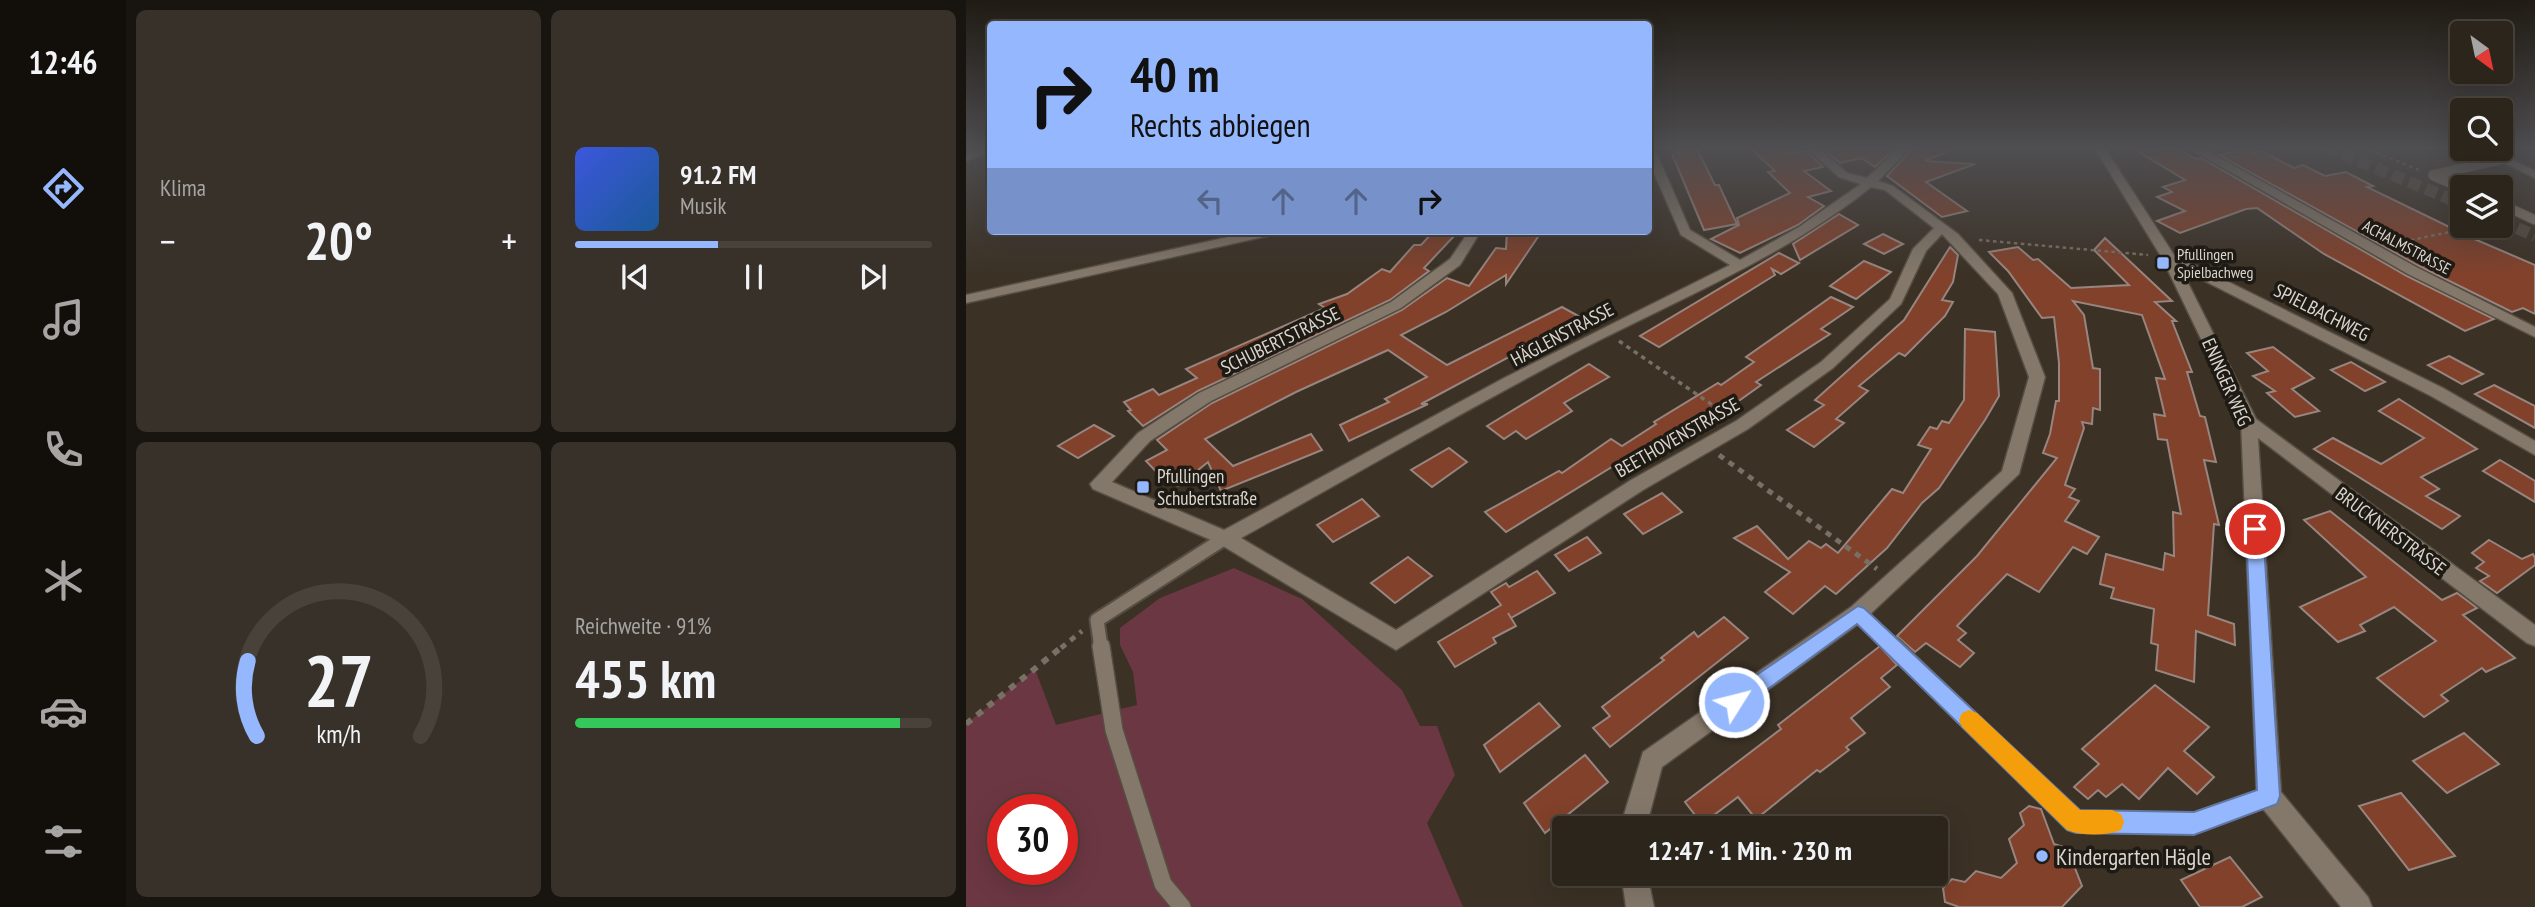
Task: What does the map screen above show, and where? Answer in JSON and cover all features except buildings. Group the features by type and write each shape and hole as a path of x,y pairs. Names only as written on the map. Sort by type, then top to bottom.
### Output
{"street":[{"path":"1667,189 1685,232 1740,266"},
{"name":"HÄGLENSTRASSE","path":"1224,538 1605,331 1740,266 1860,189"},
{"path":"1636,816 1652,760 1858,613 2010,474 2037,377 2006,293 1947,233 1891,189"},
{"name":"ENINGER WEG","path":"2126,189 2169,257 2249,422 2269,796"},
{"name":"ACHALMSTRASSE","path":"2267,189 2375,250 2535,333"},
{"name":"BEETHOVENSTRASSE","path":"1224,538 1396,641 1637,485 1742,425 1827,365 1896,301 1920,249 1947,233"},
{"path":"966,299 1254,235"},
{"name":"SCHUBERTSTRASSE","path":"1224,538 1099,484 1144,438 1205,397 1396,305 1455,262 1472,235"},
{"name":"SPIELBACHWEG","path":"2169,257 2437,392 2535,449"},
{"name":"BRUCKNERSTRASSE","path":"2249,422 2535,637"},
{"path":"2269,796 2358,907"},
{"path":"1636,886 1640,907"}],"lane":[{"path":"2513,209 2535,219"},
{"path":"1182,907 1163,884 1114,730 1097,620 1224,538"},
{"path":"1858,613 2076,821 2194,823 2269,796"}],"path":[{"path":"1947,233 2169,257"},
{"path":"2375,250 2419,237 2450,234"},
{"path":"1605,331 1742,425"},
{"path":"1707,446 1895,581"},
{"path":"966,724 1097,620"}],"shaded area":[{"path":"1234,568 1302,599 1402,690 1420,726 1437,726 1455,775 1427,823 1463,907 966,907 966,724 1035,669 1056,725 1137,705 1133,672 1120,645 1120,628 1160,598"}],"tunnel":[{"path":"2427,189 2450,199"},
{"path":"2513,226 2535,236"}],"slow traffic":[{"path":"1969,720 2076,821 2112,822"}],"place":[{"name":"Pfullingen Spielbachweg","path":"2163,263"},
{"name":"Pfullingen Schubertstraße","path":"1143,487"},
{"name":"Kindergarten Hägle","path":"2042,856"}],"route":[{"path":"1734,702 1858,613 2076,821 2194,823 2269,796 2255,529"}]}
